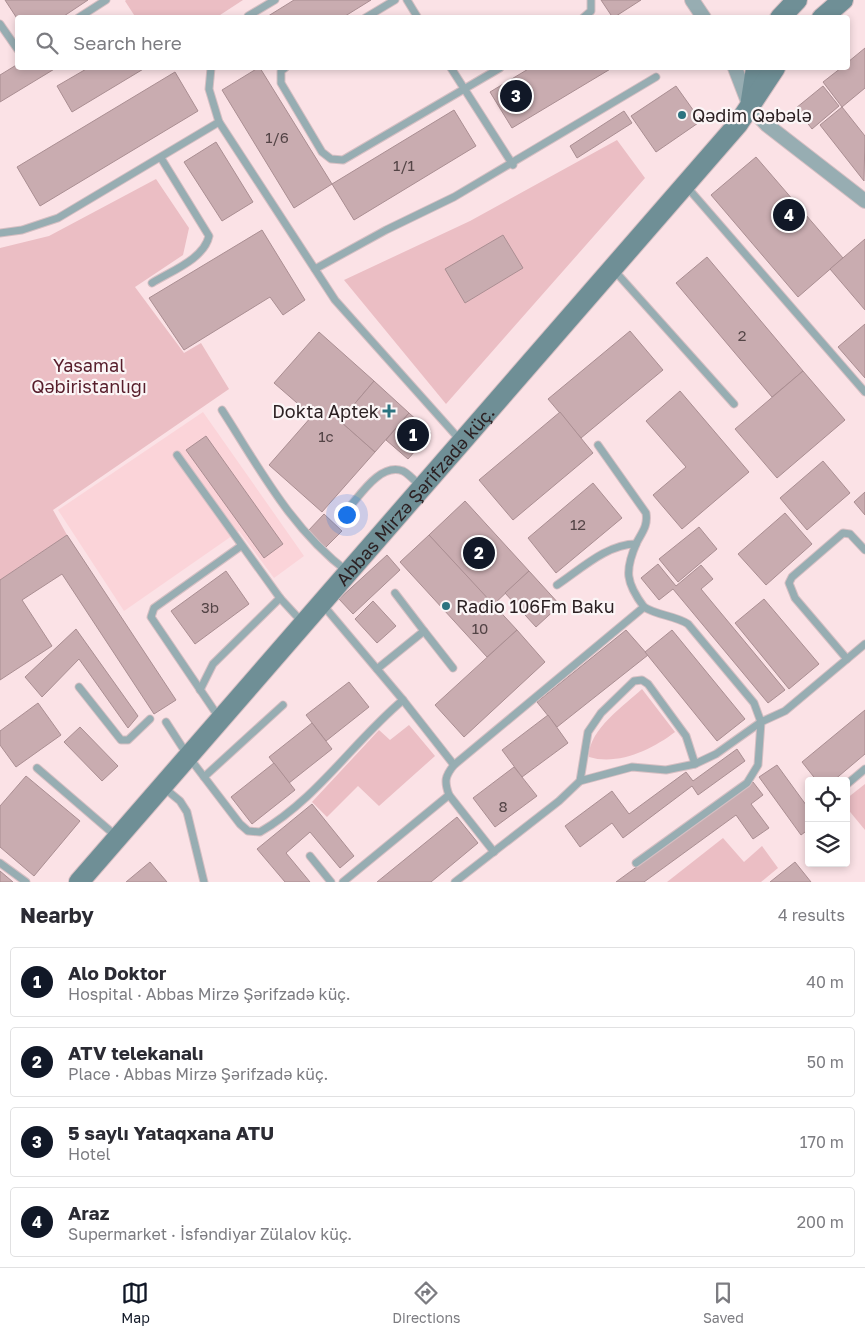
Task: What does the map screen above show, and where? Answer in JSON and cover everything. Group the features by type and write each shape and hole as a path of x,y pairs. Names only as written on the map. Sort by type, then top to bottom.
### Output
{"main road":[{"path":"826,15 844,0"},
{"path":"750,107 756,70"},
{"name":"Abbas Mirzə Şərifzadə küç.","path":"79,882 685,185 750,107 775,70"}],"street":[{"path":"692,0 702,15"},
{"path":"736,70 750,107 783,138 865,201"}],"lane":[{"path":"83,15 106,0"},
{"path":"250,15 276,0"},
{"path":"370,15 394,0"},
{"path":"407,0 416,15"},
{"path":"586,15 591,11 591,0"},
{"path":"0,24 15,46"},
{"path":"211,70 209,88 219,122 315,269 353,322 461,442"},
{"path":"282,70 281,83 322,152 331,159 343,160 497,70"},
{"path":"452,70 512,164"},
{"path":"315,269 386,230 454,197 656,77"},
{"path":"0,233 22,230 58,218 219,122"},
{"path":"152,283 201,253 207,245 209,236 161,158"},
{"path":"685,185 865,392"},
{"path":"613,269 734,404"},
{"path":"222,410 303,532 322,553 348,572"},
{"path":"598,445 646,513 648,523 636,544 628,575 630,587 644,607 651,612 680,618 688,624 754,702 761,722 758,765 747,783 636,863"},
{"path":"177,455 280,598 303,623"},
{"path":"347,510 379,475 390,470 403,471 422,487"},
{"path":"847,659 795,598 789,583 792,577 843,534 850,534 865,550"},
{"path":"557,584 610,549 623,544 636,544"},
{"path":"220,719 150,616 154,608 242,546"},
{"path":"395,593 454,668"},
{"path":"200,690 213,664 280,598"},
{"path":"321,603 403,700 454,765"},
{"path":"494,852 449,795 445,784 446,775 454,765 644,607"},
{"path":"377,669 424,631"},
{"path":"455,882 559,801 580,781 632,768 666,770 695,764 734,743 761,722 785,711 865,644"},
{"path":"580,781 588,732 601,713 634,681 642,680 648,684 686,736 695,764"},
{"path":"79,687 121,740 128,740 150,720"},
{"path":"166,722 188,756 240,824 248,831 260,832 297,806 367,732 403,700"},
{"path":"204,777 283,705"},
{"path":"37,768 118,838"},
{"path":"850,782 865,769"},
{"path":"163,786 180,801 187,812 204,882"},
{"path":"343,882 449,795"},
{"path":"310,856 331,882"},
{"path":"0,863 26,882"}],"shaded area":[{"path":"203,412 304,556 274,578 239,531 124,611 58,510"}],"green space":[{"path":"243,0 220,15 134,15 125,1"},
{"path":"617,140 645,178 446,404 344,280 470,221"},
{"name":"Yasamal Qəbiristanlığı","path":"156,179 189,228 183,255 135,287 184,353 201,343 229,389 53,510 67,535 0,580 0,248 49,236"},
{"path":"642,689 675,732 646,750 623,758 600,759 589,757 594,737 608,719"},
{"path":"409,725 435,756 379,806 358,786 327,817 312,802 379,730 390,740"},
{"path":"865,784 865,830 850,812 850,796"},
{"path":"723,838 744,862 762,846 778,868 761,882 667,882"}],"building":[{"path":"5,0 88,0 66,15 15,15"},
{"path":"294,0 371,0 347,15 270,15"},
{"path":"601,0 641,0 618,15 611,15"},
{"path":"865,48 865,88 842,107 823,82 838,70 850,70 850,60"},
{"path":"15,66 15,70 53,70 0,102 0,75"},
{"path":"85,70 142,70 72,112 57,86"},
{"path":"255,70 261,70 332,184 294,208 222,90"},
{"path":"527,70 609,70 512,128 490,92"},
{"path":"175,72 198,111 40,206 17,167"},
{"path":"676,86 701,121 656,152 631,116"},
{"path":"823,86 839,106 812,129 796,108"},
{"path":"842,107 865,136 864,181 820,125"},
{"path":"454,110 476,146 354,220 332,184"},
{"path":"624,111 632,123 577,158 570,146"},
{"path":"216,142 253,202 222,221 184,162"},
{"path":"756,157 843,258 798,297 711,195"},
{"path":"262,230 305,300 283,315 270,297 184,350 149,298"},
{"path":"503,235 523,268 465,303 445,269"},
{"path":"865,239 865,310 830,269"},
{"path":"707,257 803,371 772,397 676,283"},
{"path":"865,324 865,378 838,347"},
{"path":"630,331 663,370 581,438 548,399"},
{"path":"319,332 374,381 340,421 375,452 322,512 269,465 312,416 274,383"},
{"path":"803,371 845,420 777,478 735,429"},
{"path":"374,381 409,413 375,452 340,421"},
{"path":"680,391 749,472 682,529 653,495 686,467 646,421"},
{"path":"560,412 593,453 513,520 479,480"},
{"path":"409,413 431,433 408,459 386,440"},
{"path":"206,436 283,544 264,558 186,450"},
{"path":"823,461 850,493 807,530 780,498"},
{"path":"593,483 622,518 556,573 528,538"},
{"path":"865,492 865,515 854,502"},
{"path":"465,501 529,571 493,605 429,535"},
{"path":"785,513 812,544 766,585 738,554"},
{"path":"324,514 342,531 325,548 308,531"},
{"path":"699,527 717,549 678,582 659,559"},
{"path":"67,535 176,700 154,714 62,574 22,600 52,646 0,680 0,580"},
{"path":"429,535 517,630 487,657 400,562"},
{"path":"387,555 400,570 353,614 339,599"},
{"path":"658,564 676,586 701,565 713,579 701,589 785,690 768,703 673,589 659,600 641,578"},
{"path":"226,571 249,604 195,644 171,611"},
{"path":"529,571 560,605 536,627 505,593"},
{"path":"764,599 819,664 789,689 735,623"},
{"path":"373,601 396,626 377,643 355,619"},
{"path":"76,629 138,716 128,728 79,659 42,697 25,677"},
{"path":"517,630 545,662 464,737 435,705"},
{"path":"626,630 648,655 557,727 537,702"},
{"path":"672,630 745,719 717,741 645,652"},
{"path":"349,682 369,707 326,741 306,715"},
{"path":"38,703 61,735 16,767 0,745 0,731"},
{"path":"865,710 865,754 838,777 814,777 802,762"},
{"path":"548,715 568,743 522,777 502,750"},
{"path":"312,723 332,749 289,783 269,757"},
{"path":"80,727 118,766 102,781 64,742"},
{"path":"737,749 745,761 698,795 692,786 623,838 612,823 580,847 565,826 612,791 629,814 686,772 693,781"},
{"path":"274,763 295,790 252,824 231,797"},
{"path":"777,765 805,804 805,832 801,835 759,777"},
{"path":"514,767 537,796 495,827 473,798"},
{"path":"26,776 80,821 34,876 0,847 0,806"},
{"path":"753,782 763,795 751,804 769,828 753,839 736,815 644,882 616,882"},
{"path":"312,804 354,856 340,868 310,832 286,853 310,882 285,882 257,849"},
{"path":"457,817 478,843 431,882 377,882"},
{"path":"150,862 167,882 126,882"},
{"path":"795,862 811,882 770,882"},
{"path":"0,871 13,882 0,882"}],"place":[{"name":"5 saylı Yataqxana ATU","path":"516,96"},
{"name":"Qədim Qəbələ","path":"682,115"},
{"name":"Araz","path":"789,215"},
{"name":"Dokta Aptek","path":"389,411"},
{"name":"Alo Doktor","path":"413,435"},
{"name":"ATV telekanalı","path":"479,553"},
{"name":"Radio 106Fm Baku","path":"446,606"}]}
